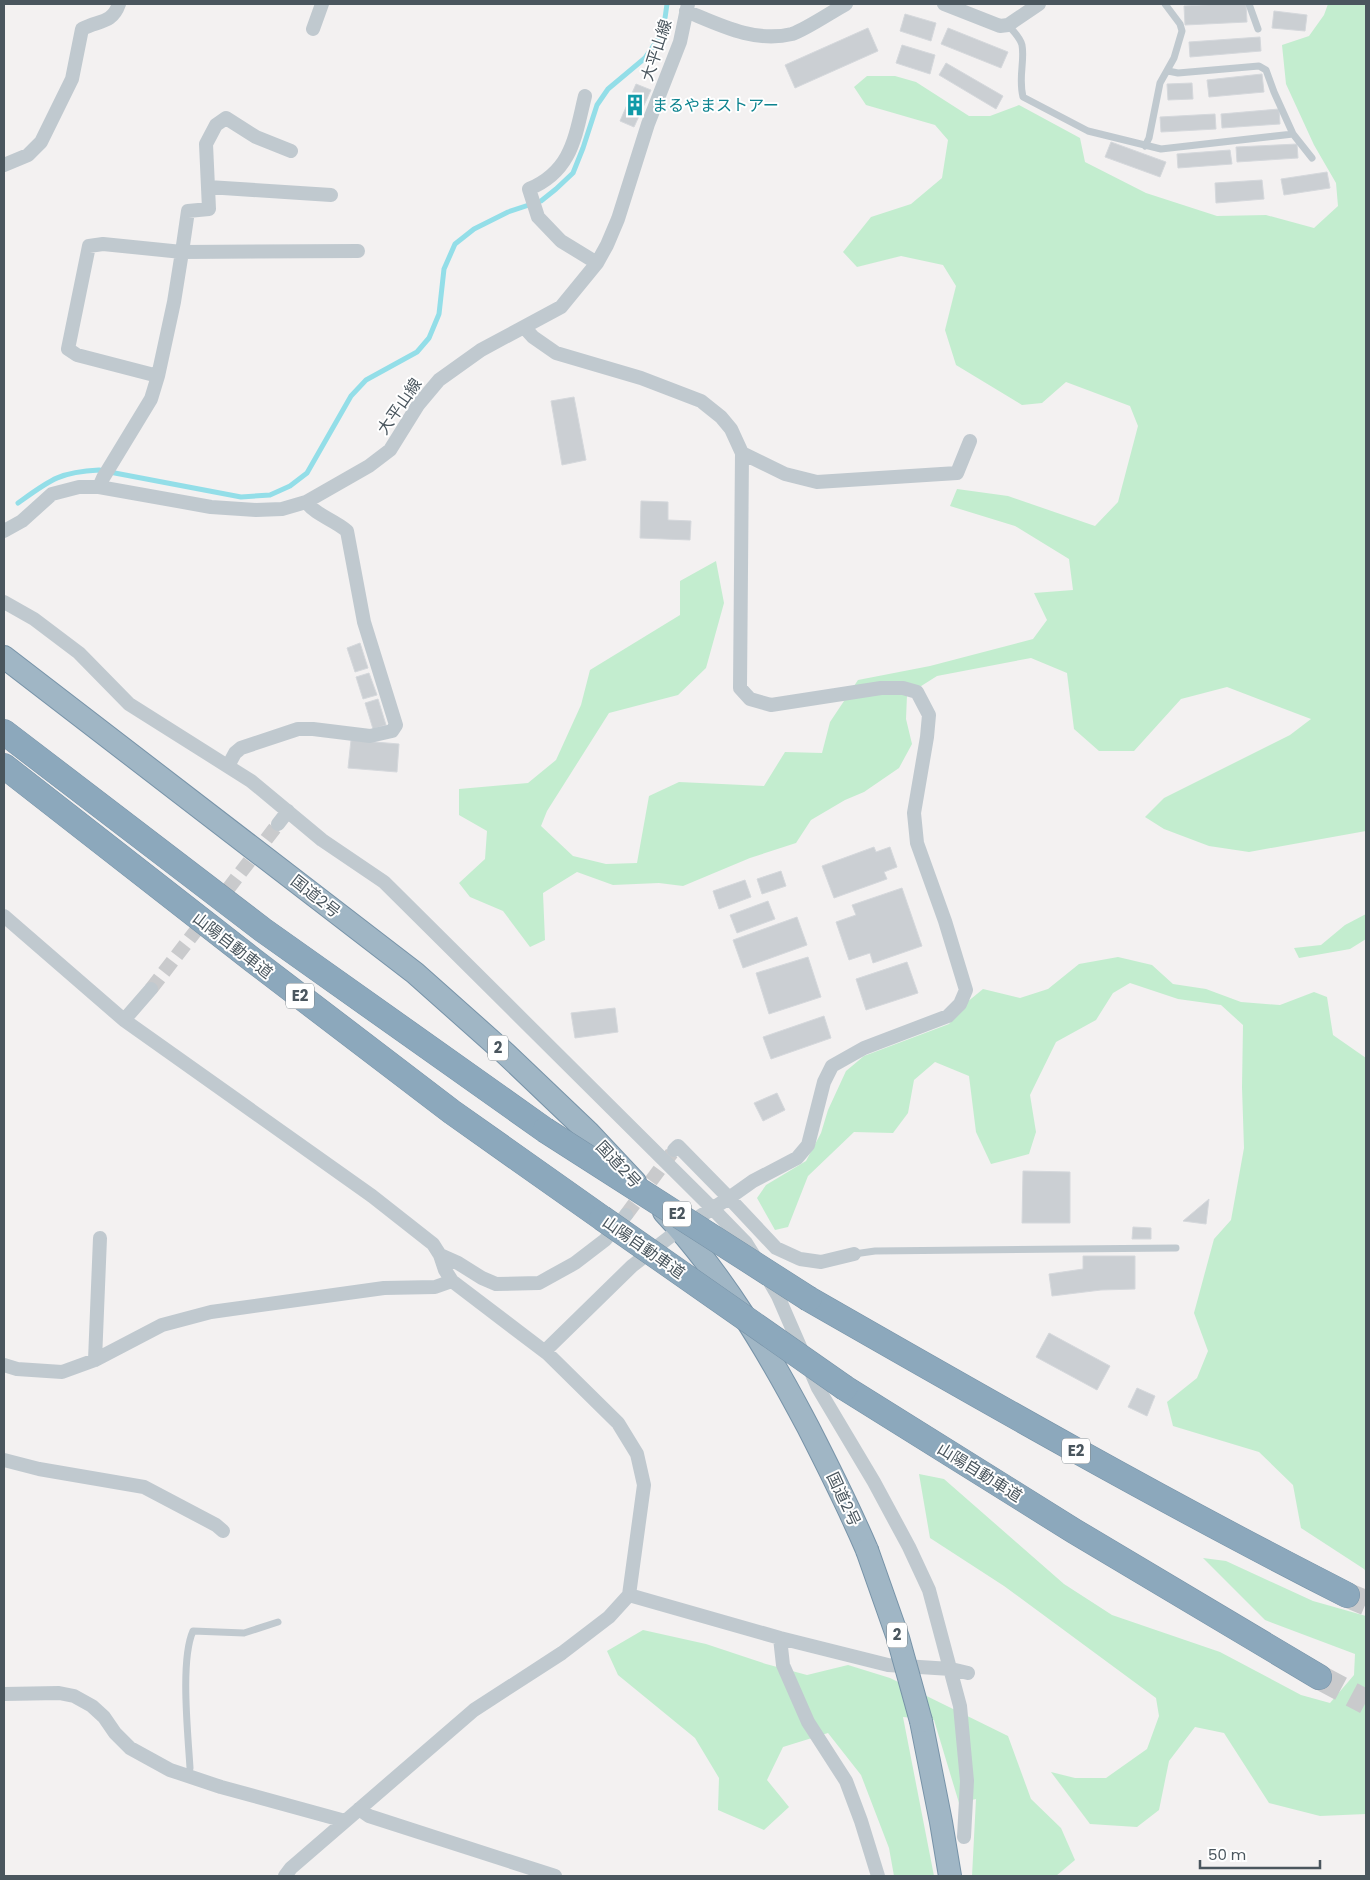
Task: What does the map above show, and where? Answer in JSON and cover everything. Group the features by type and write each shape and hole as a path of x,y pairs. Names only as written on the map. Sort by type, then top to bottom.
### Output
{"highway":[{"name":"国道2号","path":"4,657 415,973 589,1133 680,1229 734,1300 765,1349 793,1398 846,1501 867,1550 898,1638 921,1721 950,1876"},
{"name":"山陽自動車道","path":"4,732 263,930 545,1130 809,1299 1082,1455 1237,1539 1347,1595"},
{"name":"山陽自動車道","path":"4,766 246,955 452,1112 845,1388 1074,1531 1319,1677"}],"street":[{"path":"4,165 28,155 41,142 72,80 82,29 106,21 115,14 119,4"},
{"path":"313,29 322,4"},
{"path":"687,8 745,35 772,36 794,33 846,4"},
{"path":"944,4 1000,26 1008,25 1038,4"},
{"name":"大平山線","path":"4,531 22,521 52,494 101,483 211,507 256,510 282,509 306,502 370,466 390,450 418,405 439,380 481,350 561,307 597,263 618,219 648,124 680,42 687,8"},
{"path":"585,96 572,148 558,171 544,183 529,189 538,217 561,240 597,263"},
{"path":"101,483 151,400 174,302 188,211 209,209 206,144 216,125 226,118 256,138 291,151"},
{"path":"208,187 331,195"},
{"path":"158,376 77,355 68,349 89,246 103,244 182,252 358,251"},
{"path":"524,327 533,337 556,353 641,378 701,400 721,417 731,429 742,453 740,688 750,699 770,705 881,688 903,688 917,692 929,716 914,813 917,843 966,990 960,1004 948,1016 864,1048 832,1066 824,1082 808,1145 796,1158 753,1182 680,1229 632,1266 545,1351"},
{"path":"742,453 785,474 817,482 957,473 970,440"},
{"path":"228,766 241,748 298,729 370,736 392,731 396,725 364,622 347,531 335,521 313,512 306,502"},
{"path":"4,602 34,619 79,653 129,704 251,781 322,840 384,882 746,1243 778,1296 818,1388 874,1482 909,1547 929,1590 960,1706 967,1781 964,1837"},
{"path":"278,824 288,811"},
{"path":"4,916 124,1020 372,1196 433,1244 452,1281 545,1351 618,1422 637,1454 644,1485 628,1596 609,1617 562,1653 474,1710 291,1868 285,1876"},
{"path":"124,1020 151,989"},
{"path":"674,1150 678,1146 776,1248 800,1259 821,1262 854,1254"},
{"path":"440,1255 496,1284 539,1283 575,1262 605,1240 626,1215"},
{"path":"95,1360 100,1238"},
{"path":"4,1365 16,1369 62,1372 95,1360 162,1325 211,1312 384,1288 435,1287 452,1281"},
{"path":"4,1460 39,1469 144,1487 191,1511 223,1531"},
{"path":"628,1596 780,1638 888,1665 951,1669 968,1673"},
{"path":"780,1638 783,1665 808,1722 846,1781 878,1876"},
{"path":"4,1694 59,1693 74,1696 92,1706 104,1716 115,1733 130,1748 170,1770 188,1778 345,1821"},
{"path":"359,1809 369,1816 555,1876"}],"lane":[{"path":"1145,146 1149,138 1160,83 1174,58 1182,32 1180,24 1165,4"},
{"path":"1249,4 1258,29"},
{"path":"1008,25 1019,38 1022,46 1020,86 1023,97 1088,131 1161,149 1293,134"},
{"path":"1168,71 1178,73 1259,66 1266,70 1293,134 1312,158"},
{"path":"854,1254 875,1251 1176,1248"},
{"path":"188,1778 190,1768 186,1680 189,1641 193,1631 244,1633 278,1622"}],"green space":[{"path":"1328,4 1366,4 1366,831 1249,852 1209,846 1164,829 1145,817 1164,798 1290,735 1311,719 1227,687 1181,699 1134,751 1099,751 1074,729 1067,673 1031,658 937,676 907,695 906,719 912,744 899,768 864,792 845,800 811,820 796,843 750,858 683,886 659,883 613,885 577,872 543,893 545,940 530,947 503,911 470,897 459,883 485,859 487,831 459,815 459,789 528,783 556,760 581,705 590,670 680,615 680,581 716,561 724,603 706,668 678,695 609,713 547,811 541,826 573,856 606,864 637,863 649,796 679,782 764,786 785,752 822,753 830,722 858,680 930,666 1033,639 1047,620 1034,593 1073,590 1069,559 1015,526 950,506 957,489 1008,496 1095,526 1118,502 1138,426 1130,406 1066,382 1042,403 1022,405 956,365 945,330 956,286 943,265 901,256 857,267 843,252 871,217 911,204 942,178 948,140 935,125 866,105 854,87 867,76 895,76 916,82 969,116 990,116 1019,105 1080,138 1085,162 1146,193 1217,216 1266,215 1314,228 1338,206 1336,183 1314,145 1286,84 1282,45 1309,36 1324,15"},
{"path":"1366,914 1366,939 1350,949 1299,958 1294,948 1321,945 1345,925"},
{"path":"1118,957 1152,965 1173,984 1206,989 1241,1002 1280,1005 1314,992 1327,997 1333,1035 1366,1058 1366,1572 1301,1528 1293,1485 1259,1452 1173,1426 1167,1402 1197,1378 1208,1351 1194,1313 1214,1239 1231,1220 1244,1148 1242,1087 1243,1025 1221,1005 1178,999 1130,983 1113,993 1096,1020 1056,1042 1030,1095 1036,1132 1029,1154 991,1164 976,1132 969,1076 935,1062 914,1080 908,1113 893,1133 854,1132 808,1176 788,1227 775,1230 757,1198 766,1185 806,1161 821,1133 828,1110 846,1071 864,1056 949,1024 966,1003 983,989 1020,998 1048,989 1079,964"},
{"path":"919,1474 944,1479 1064,1584 1112,1615 1220,1652 1301,1695 1330,1703 1354,1675 1355,1654 1265,1620 1203,1558 1226,1561 1313,1601 1366,1616 1366,1814 1320,1816 1269,1803 1224,1733 1195,1727 1169,1761 1159,1810 1137,1827 1090,1824 1051,1772 1075,1778 1106,1778 1147,1749 1159,1716 1156,1698 1004,1586 930,1538"},
{"path":"643,1630 706,1644 766,1664 807,1675 848,1665 890,1678 1008,1736 1031,1799 1061,1828 1075,1860 1056,1876 972,1876 976,1799 959,1803 934,1720 903,1717 934,1876 894,1876 889,1848 861,1775 828,1733 783,1747 767,1780 789,1807 764,1830 718,1810 719,1778 695,1738 618,1675 607,1651"}],"building":[{"path":"1246,4 1247,22 1185,25 1184,6"},
{"path":"1274,11 1307,15 1305,31 1272,28"},
{"path":"905,14 936,23 931,41 900,31"},
{"path":"868,28 878,51 795,88 785,65"},
{"path":"948,28 1008,52 1001,68 941,44"},
{"path":"1260,37 1261,51 1190,57 1189,42"},
{"path":"902,45 935,55 930,74 896,63"},
{"path":"946,63 1003,96 996,109 939,75"},
{"path":"1262,74 1264,92 1209,97 1207,80"},
{"path":"1192,83 1193,99 1168,100 1167,84"},
{"name":"まるやまストアー","path":"636,84 651,90 634,127 620,121"},
{"path":"1279,109 1280,124 1222,128 1221,114"},
{"path":"1215,114 1216,129 1161,132 1160,117"},
{"path":"1111,142 1166,162 1160,177 1105,157"},
{"path":"1297,144 1298,158 1237,162 1236,147"},
{"path":"1230,150 1232,164 1178,168 1177,154"},
{"path":"1327,172 1330,188 1284,195 1281,179"},
{"path":"1262,180 1264,199 1216,203 1215,183"},
{"path":"574,397 586,460 562,465 551,401"},
{"path":"641,501 668,502 668,520 691,521 690,540 640,538"},
{"path":"360,643 368,668 355,672 347,648"},
{"path":"369,673 377,695 363,699 356,677"},
{"path":"378,699 386,725 373,729 365,703"},
{"path":"351,740 399,744 397,772 348,768"},
{"path":"874,847 876,852 890,847 897,867 884,872 887,879 834,898 822,866"},
{"path":"781,871 786,886 762,894 757,879"},
{"path":"745,880 751,897 719,909 713,891"},
{"path":"902,888 922,946 873,963 870,953 849,960 836,922 856,915 852,905"},
{"path":"768,901 775,919 737,933 730,915"},
{"path":"797,917 807,945 743,968 733,940"},
{"path":"808,957 821,997 769,1014 756,973"},
{"path":"907,962 918,993 866,1010 856,979"},
{"path":"615,1008 618,1032 575,1038 571,1013"},
{"path":"824,1016 831,1038 771,1059 763,1037"},
{"path":"777,1093 785,1110 763,1121 754,1103"},
{"path":"1023,1171 1070,1172 1070,1223 1022,1223"},
{"path":"1209,1199 1206,1224 1183,1221"},
{"path":"1133,1227 1151,1228 1151,1239 1132,1239"},
{"path":"1083,1256 1135,1256 1135,1289 1101,1290 1052,1296 1049,1274 1083,1269"},
{"path":"1049,1333 1110,1366 1097,1390 1036,1357"},
{"path":"1137,1388 1155,1396 1147,1416 1128,1407"}],"waterway":[{"path":"18,503 47,483 64,475 85,471 99,470 241,497 270,495 290,486 307,473 351,396 366,380 417,352 429,338 439,314 444,269 455,244 474,229 508,212 541,201 573,173 597,105 608,89 645,58 659,38 667,4"}],"tunnel":[{"path":"151,989 278,824"},
{"path":"626,1215 674,1150"},
{"path":"1347,1595 1366,1603"},
{"path":"1319,1677 1366,1702"}],"place":[{"name":"まるやまストアー","path":"635,105"}]}
